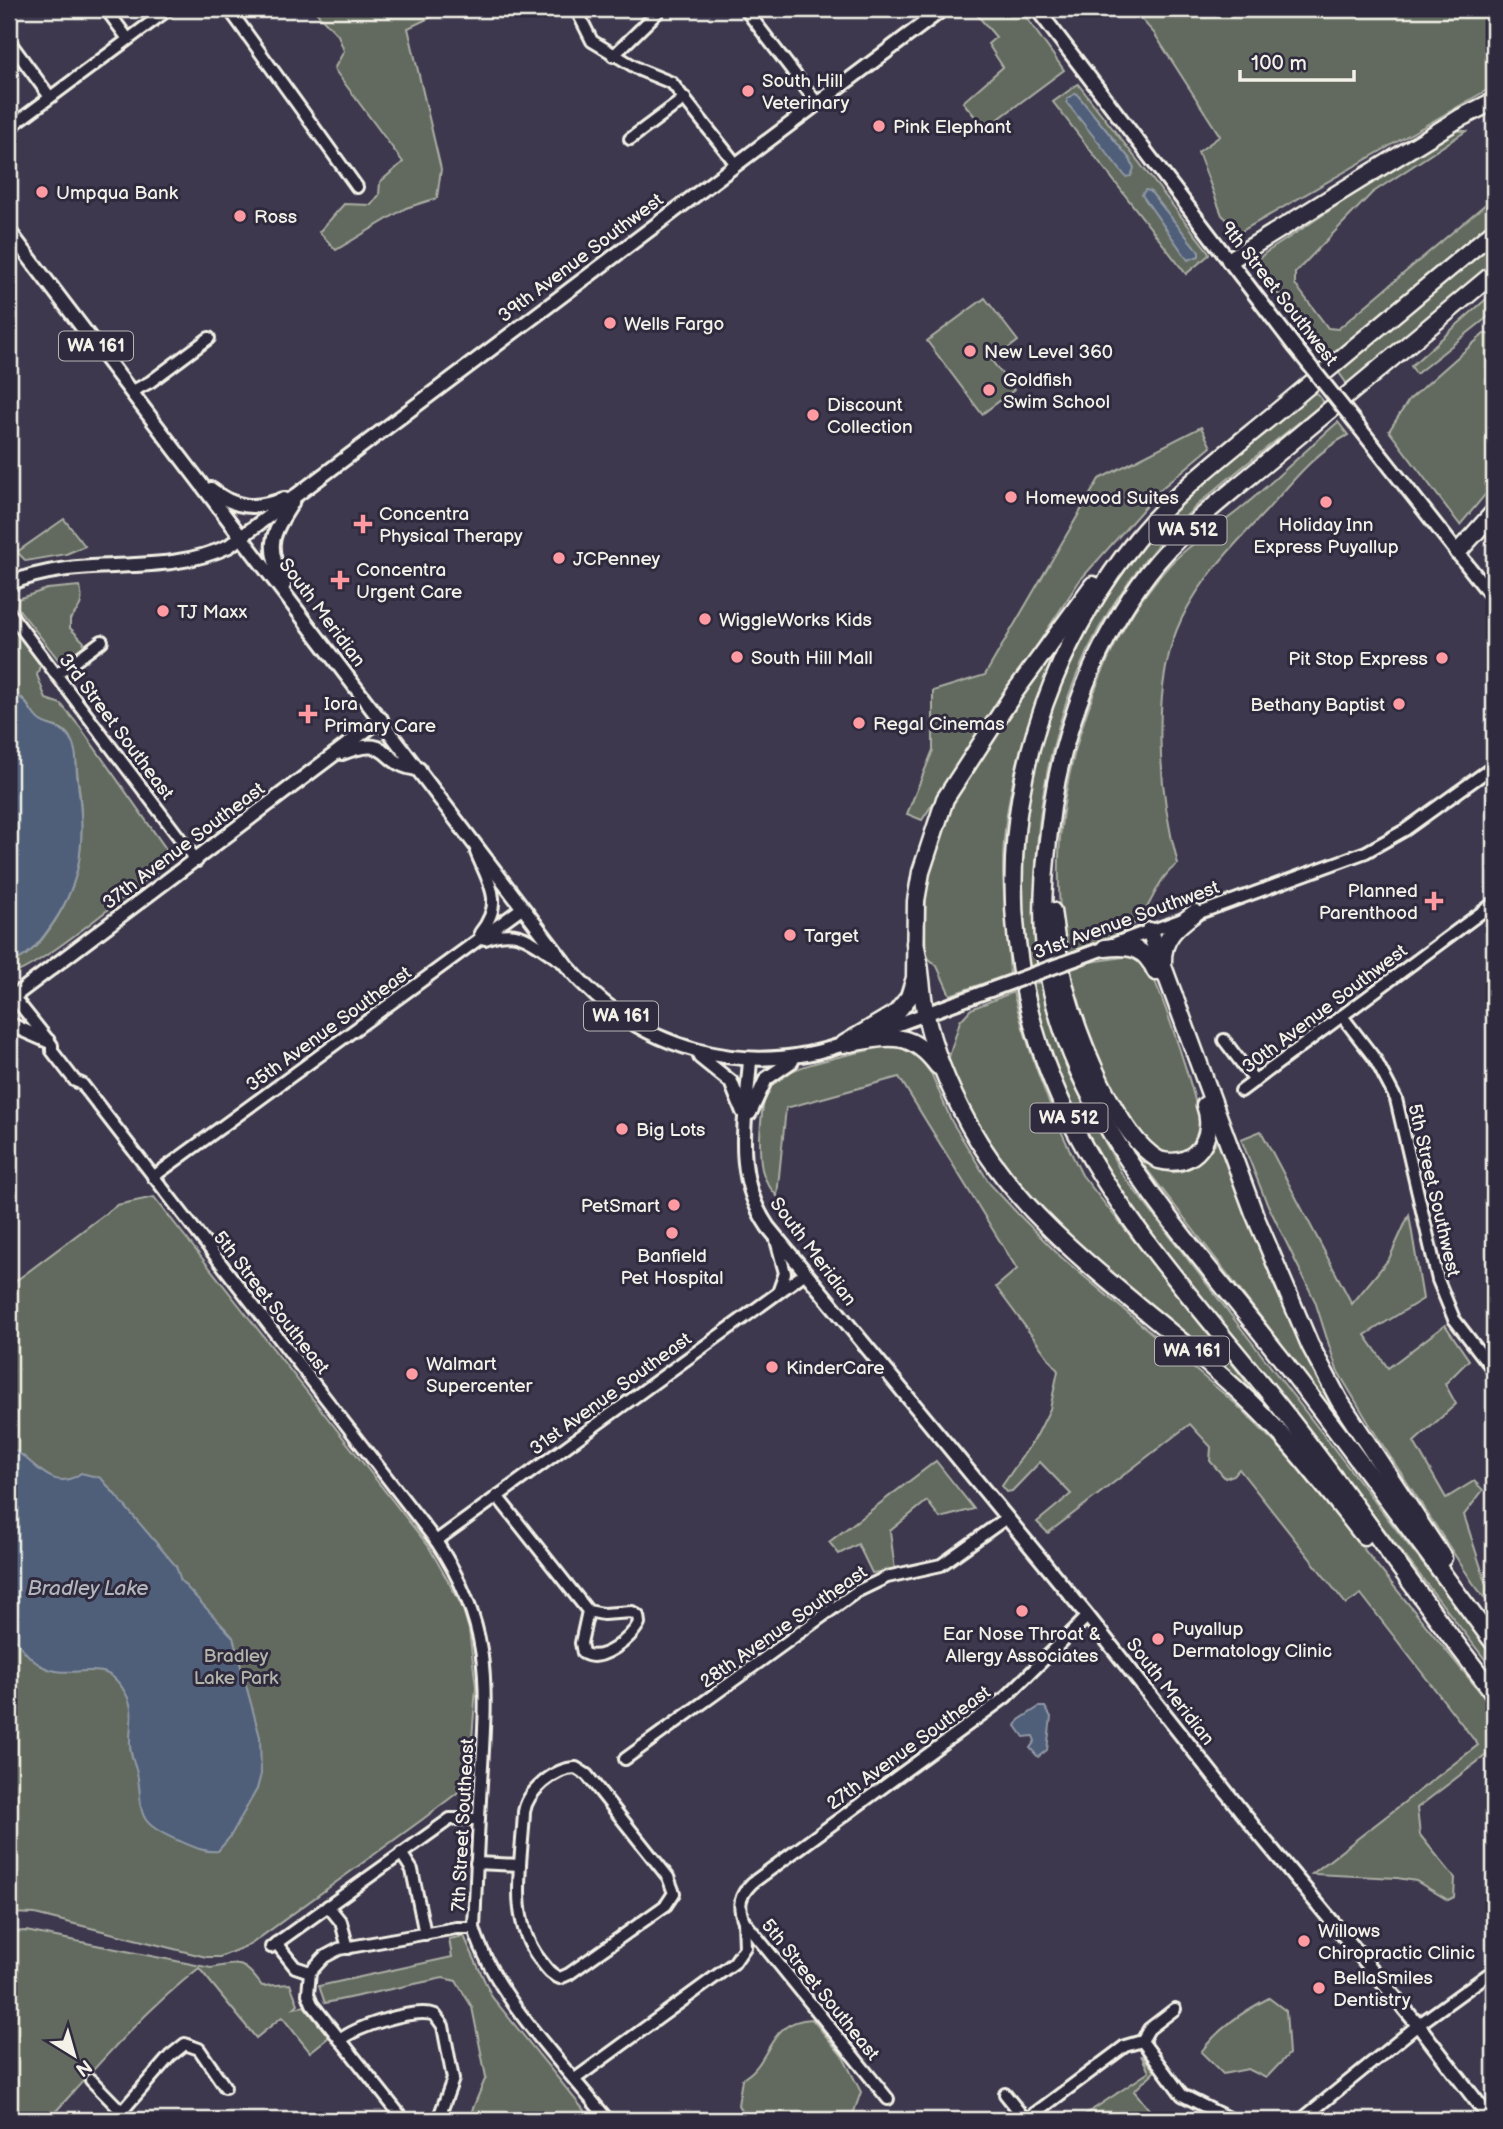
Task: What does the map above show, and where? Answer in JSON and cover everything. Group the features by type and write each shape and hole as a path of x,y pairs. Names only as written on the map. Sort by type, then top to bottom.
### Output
{"highway":[{"path":"1230,260 1460,118 1494,101"},
{"name":"WA 512","path":"1483,1679 1289,1418 1164,1263 1111,1189 1066,1111 1040,1049 1024,994 1013,904 1013,847 1026,767 1043,708 1093,602 1139,537 1195,481 1494,231"},
{"name":"WA 512","path":"1494,273 1204,514 1147,574 1112,631 1070,724 1055,785 1045,872 1045,952 1057,1008 1082,1075 1122,1153 1494,1641"},
{"path":"844,1044 887,1019 904,1005 914,986 916,901 928,844 945,799 961,772 1107,566 1145,522 1195,481"},
{"path":"1458,552 1494,512"},
{"path":"1045,872 1066,990 1110,1096 1131,1132 1149,1153 1163,1161 1187,1159 1200,1150 1210,1130 1207,1111 1158,975 1148,957 1138,949 1123,946 1105,948"},
{"path":"1168,985 1163,961 1165,944 1176,927 1195,913"},
{"path":"1150,931 1264,1238 1310,1346 1339,1400 1494,1641"},
{"path":"915,943 926,1013"},
{"name":"WA 161","path":"926,1013 950,1084 982,1147 1039,1219 1250,1402 1293,1448 1494,1693"},
{"path":"844,1044 878,1038 911,1041 927,1052 950,1084"}],"main road":[{"name":"39th Avenue Southwest","path":"9,584 58,569 189,560 218,551 242,538 943,9"},
{"name":"9th Street Southwest","path":"1037,9 1295,347 1494,599"},
{"name":"South Meridian","path":"9,231 567,966 591,992 619,1016 656,1037 687,1049 750,1060 743,1162 747,1186 755,1206 776,1240 1088,1616 1253,1826 1419,2025 1491,2120"},
{"path":"195,476 226,500 243,507 260,507 298,495"},
{"path":"291,602 270,544 276,528 298,495"},
{"name":"37th Avenue Southeast","path":"10,996 197,861 380,719"},
{"path":"329,758 370,745 382,748 401,768 419,769"},
{"name":"31st Avenue Southwest","path":"750,1060 810,1055 1150,931"},
{"path":"9,1024 50,1043"},
{"path":"687,1049 727,1076 740,1099 746,1123"},
{"path":"746,1123 766,1079 782,1066 810,1055"}],"street":[{"path":"106,9 128,39"},
{"path":"9,128 169,9"},
{"path":"229,9 357,187"},
{"path":"576,9 592,41 613,56 672,83 736,164"},
{"path":"745,9 817,103"},
{"path":"613,56 659,12"},
{"path":"9,41 50,97"},
{"path":"630,139 685,98"},
{"path":"131,392 150,382 209,338"},
{"name":"3rd Street Southeast","path":"9,612 197,861"},
{"path":"56,675 102,641"},
{"name":"31st Avenue Southwest","path":"1150,931 1366,852 1405,830 1494,766"},
{"path":"469,946 491,918 495,902 472,840"},
{"name":"30th Avenue Southwest","path":"1241,1091 1494,904"},
{"name":"35th Avenue Southeast","path":"153,1177 523,907"},
{"path":"469,946 510,932 527,938 567,966"},
{"name":"5th Street Southeast","path":"10,996 50,1043 52,1051 75,1081 82,1084 436,1541"},
{"name":"5th Street Southwest","path":"1342,1016 1382,1070 1396,1100 1438,1280 1447,1307 1494,1371"},
{"path":"1224,1040 1255,1081"},
{"path":"776,1240 785,1273 777,1294"},
{"name":"31st Avenue Southeast","path":"436,1541 804,1274"},
{"path":"497,1496 588,1611 603,1614 632,1612 638,1616 639,1623 615,1647 590,1657 583,1653 580,1646 588,1611"},
{"name":"28th Avenue Southeast","path":"625,1759 856,1592 887,1577 941,1565 1005,1519"},
{"name":"7th Street Southeast","path":"436,1541 467,1595 482,1648 487,1699 474,1928 491,1972 608,2120"},
{"name":"27th Avenue Southeast","path":"741,1896 752,1883 1006,1697 1088,1616"},
{"path":"572,1768 581,1769 668,1877 674,1890 666,1905 560,1978 551,1973 522,1930 520,1865 527,1800 557,1774 572,1768"},
{"path":"309,1974 295,1967 274,1945 450,1818 479,1819"},
{"path":"401,1853 412,1870 425,1934"},
{"path":"476,1863 520,1865"},
{"name":"5th Street Southeast","path":"741,1896 740,1912 744,1921 888,2099"},
{"path":"328,1906 341,1922 348,1948"},
{"path":"575,2079 734,1963 745,1947 744,1921"},
{"path":"404,2120 312,2004 308,1994 309,1974 324,1957 348,1948 474,1928"},
{"path":"1301,2120 1419,2025 1494,1970"},
{"path":"1005,2094 1025,2120 1125,2046 1142,2041 1149,2029 1175,2008"},
{"path":"340,2040 360,2027 423,2013 435,2015 443,2026 453,2080 438,2120"},
{"path":"1142,2041 1182,2095 1208,2115 1232,2120"},
{"path":"122,2111 170,2056 185,2045 200,2049 225,2087"},
{"path":"91,2080 130,2120"}],"green space":[{"path":"313,9 448,9 408,28 441,169 437,198 406,208 336,250 319,232 344,204 371,205 379,195 380,182 403,162 334,69 344,51 338,35"},
{"path":"972,9 1020,9 1064,70 985,129 963,102 1003,67 988,44 996,37"},
{"path":"1132,9 1309,9 1311,12 1316,9 1490,9 1494,15 1494,86 1240,232 1222,215 1198,152 1220,136 1154,33"},
{"path":"1078,84 1208,251 1209,255 1186,274 1053,102"},
{"path":"1450,130 1466,131 1372,193 1295,273 1295,284 1328,328 1338,329 1494,197 1494,219 1327,358 1254,263"},
{"path":"1494,240 1494,262 1347,384 1337,370"},
{"path":"1494,292 1494,312 1416,374 1411,366"},
{"name":"New Level 360","path":"985,298 1018,341 992,361 1014,390 982,414 927,341"},
{"path":"1485,333 1494,337 1494,484 1460,525 1389,431 1409,400"},
{"path":"1314,390 1324,402 1228,478 1161,541 1111,608 1086,654 1066,703 1051,753 1037,857 1039,963 1026,968 1022,877 1028,802 1050,714 1065,672 1085,631 1107,592 1133,555 1162,521 1217,470"},
{"path":"1338,422 1348,435 1325,450 1304,469 1220,561 1190,603 1172,645 1165,675 1160,740 1166,806 1178,864 1164,878 1140,918 1126,931 1063,955 1059,867 1064,804 1080,732 1107,661 1124,628 1144,597 1173,561 1252,499"},
{"path":"1201,427 1211,447 1162,488 1080,580 922,820 907,814 933,750 933,691 985,675 1099,479"},
{"path":"64,519 85,546 66,554 26,561 17,552"},
{"path":"79,586 81,600 79,608 70,619 70,628 84,642 83,647 61,663 17,607 18,599 47,589"},
{"path":"9,621 41,663 37,675 46,699 61,704 80,727 171,856 169,861 63,944 21,970 9,974 9,962 23,957 36,946 66,900 78,863 82,824 76,759 70,738 63,730 38,720 22,698 9,697"},
{"path":"1058,644 1019,755 1007,813 1003,872 1010,974 950,995 937,966 926,956 926,892 935,844 951,804 978,756"},
{"path":"1137,955 1154,978 1189,1078 1200,1122 1197,1140 1177,1153 1157,1149 1139,1133 1122,1109 1093,1048 1067,971 1090,962"},
{"path":"1041,982 1068,1072 1122,1174 1494,1656 1494,1671 1159,1245 1125,1198 1068,1098 1047,1043 1033,984"},
{"path":"1013,992 1043,1086 1082,1175 1287,1433 1033,1203 988,1150 952,1074 949,1057 960,1021 971,1009"},
{"path":"887,1046 906,1048 919,1057 932,1075 952,1122 990,1184 1018,1214 1061,1257 1236,1404 1287,1455 1494,1709 1494,1759 1489,1753 1417,1808 1420,1835 1455,1878 1454,1897 1448,1900 1416,1881 1312,1874 1478,1745 1361,1594 1346,1604 1239,1469 1234,1475 1225,1478 1210,1461 1211,1447 1190,1424 1048,1533 1037,1522 1071,1494 1040,1462 1012,1491 1007,1492 1002,1486 1037,1435 1050,1409 1058,1371 996,1287 1017,1269 899,1077 786,1108 777,1196 771,1189 762,1168 760,1131 762,1110 771,1085 779,1078 807,1065"},
{"path":"1261,1131 1352,1304 1389,1259 1409,1215 1423,1299 1365,1335 1388,1368 1445,1325 1469,1360 1445,1384 1456,1404 1414,1442 1446,1498 1474,1481 1483,1490 1464,1515 1486,1583 1494,1577 1494,1610 1473,1583 1376,1435 1337,1370 1315,1301 1266,1201 1241,1139"},
{"path":"1219,1138 1274,1286 1350,1433 1138,1158 1163,1171 1183,1171 1202,1160"},
{"name":"Bradley Lake Park","path":"154,1197 429,1547 462,1606 469,1630 476,1687 469,1778 457,1793 251,1944 220,1957 206,1957 35,1914 9,1913 9,1286 117,1205"},
{"path":"936,1461 974,1509 940,1518 927,1501 890,1531 895,1570 872,1573 858,1544 839,1554 829,1542"},
{"path":"26,1931 211,1968 241,1965 262,1986 290,1984 298,2004 294,2008 304,2006 329,2037 310,2052 282,2017 256,2038 199,1968 139,2022 48,2120 9,2120 9,1932"},
{"path":"464,1936 492,1997 592,2120 468,2120 486,2077 472,2007 456,1981 443,1978 325,2003 319,1986 452,1957 449,1939"},
{"path":"1269,1998 1286,2011 1289,2054 1266,2078 1248,2069 1223,2074 1201,2052 1232,2021"},
{"path":"812,2019 843,2057 861,2092 851,2120 746,2120 738,2105 742,2079 752,2072 777,2035 786,2027 797,2021"},
{"path":"1141,2055 1155,2071 1134,2091 1156,2118 1163,2117 1158,2120 1077,2120 1149,2072"}],"water":[{"path":"1076,93 1130,159 1134,168 1131,176 1126,177 1067,103 1067,99"},
{"path":"1145,190 1150,191 1199,252 1199,256 1188,260 1142,195"},
{"path":"18,696 39,720 63,731 72,742 76,756 81,839 75,877 59,914 30,951 10,962 9,697"},
{"name":"Bradley Lake","path":"9,1447 51,1477 70,1479 81,1473 101,1478 176,1566 181,1581 233,1637 260,1737 261,1774 257,1789 230,1837 218,1851 202,1850 177,1840 152,1827 146,1820 130,1749 130,1706 119,1683 103,1672 56,1671 41,1666 22,1649 9,1629"},
{"path":"1039,1707 1045,1707 1051,1717 1047,1750 1038,1757 1030,1748 1035,1741 1033,1736 1024,1737 1016,1726 1019,1720"}],"place":[{"name":"South Hill Veterinary","path":"748,91"},
{"name":"Pink Elephant","path":"879,126"},
{"name":"Umpqua Bank","path":"42,192"},
{"name":"Ross","path":"240,216"},
{"name":"Wells Fargo","path":"610,323"},
{"name":"New Level 360","path":"970,351"},
{"name":"Goldfish Swim School","path":"989,390"},
{"name":"Discount Collection","path":"813,415"},
{"name":"Homewood Suites","path":"1011,497"},
{"name":"Holiday Inn Express Puyallup","path":"1326,502"},
{"name":"Concentra Physical Therapy","path":"363,524"},
{"name":"JCPenney","path":"559,558"},
{"name":"Concentra Urgent Care","path":"340,580"},
{"name":"TJ Maxx","path":"163,611"},
{"name":"WiggleWorks Kids","path":"705,619"},
{"name":"South Hill Mall","path":"737,657"},
{"name":"Pit Stop Express","path":"1442,658"},
{"name":"Bethany Baptist","path":"1399,704"},
{"name":"Iora Primary Care","path":"308,714"},
{"name":"Regal Cinemas","path":"859,723"},
{"name":"Planned Parenthood","path":"1434,901"},
{"name":"Target","path":"790,935"},
{"name":"Big Lots","path":"622,1129"},
{"name":"PetSmart","path":"674,1205"},
{"name":"Banfield Pet Hospital","path":"672,1233"},
{"name":"KinderCare","path":"772,1367"},
{"name":"Walmart Supercenter","path":"412,1374"},
{"name":"Ear Nose Throat & Allergy Associates","path":"1022,1611"},
{"name":"Puyallup Dermatology Clinic","path":"1158,1639"},
{"name":"Willows Chiropractic Clinic","path":"1304,1941"},
{"name":"BellaSmiles Dentistry","path":"1319,1988"}]}
